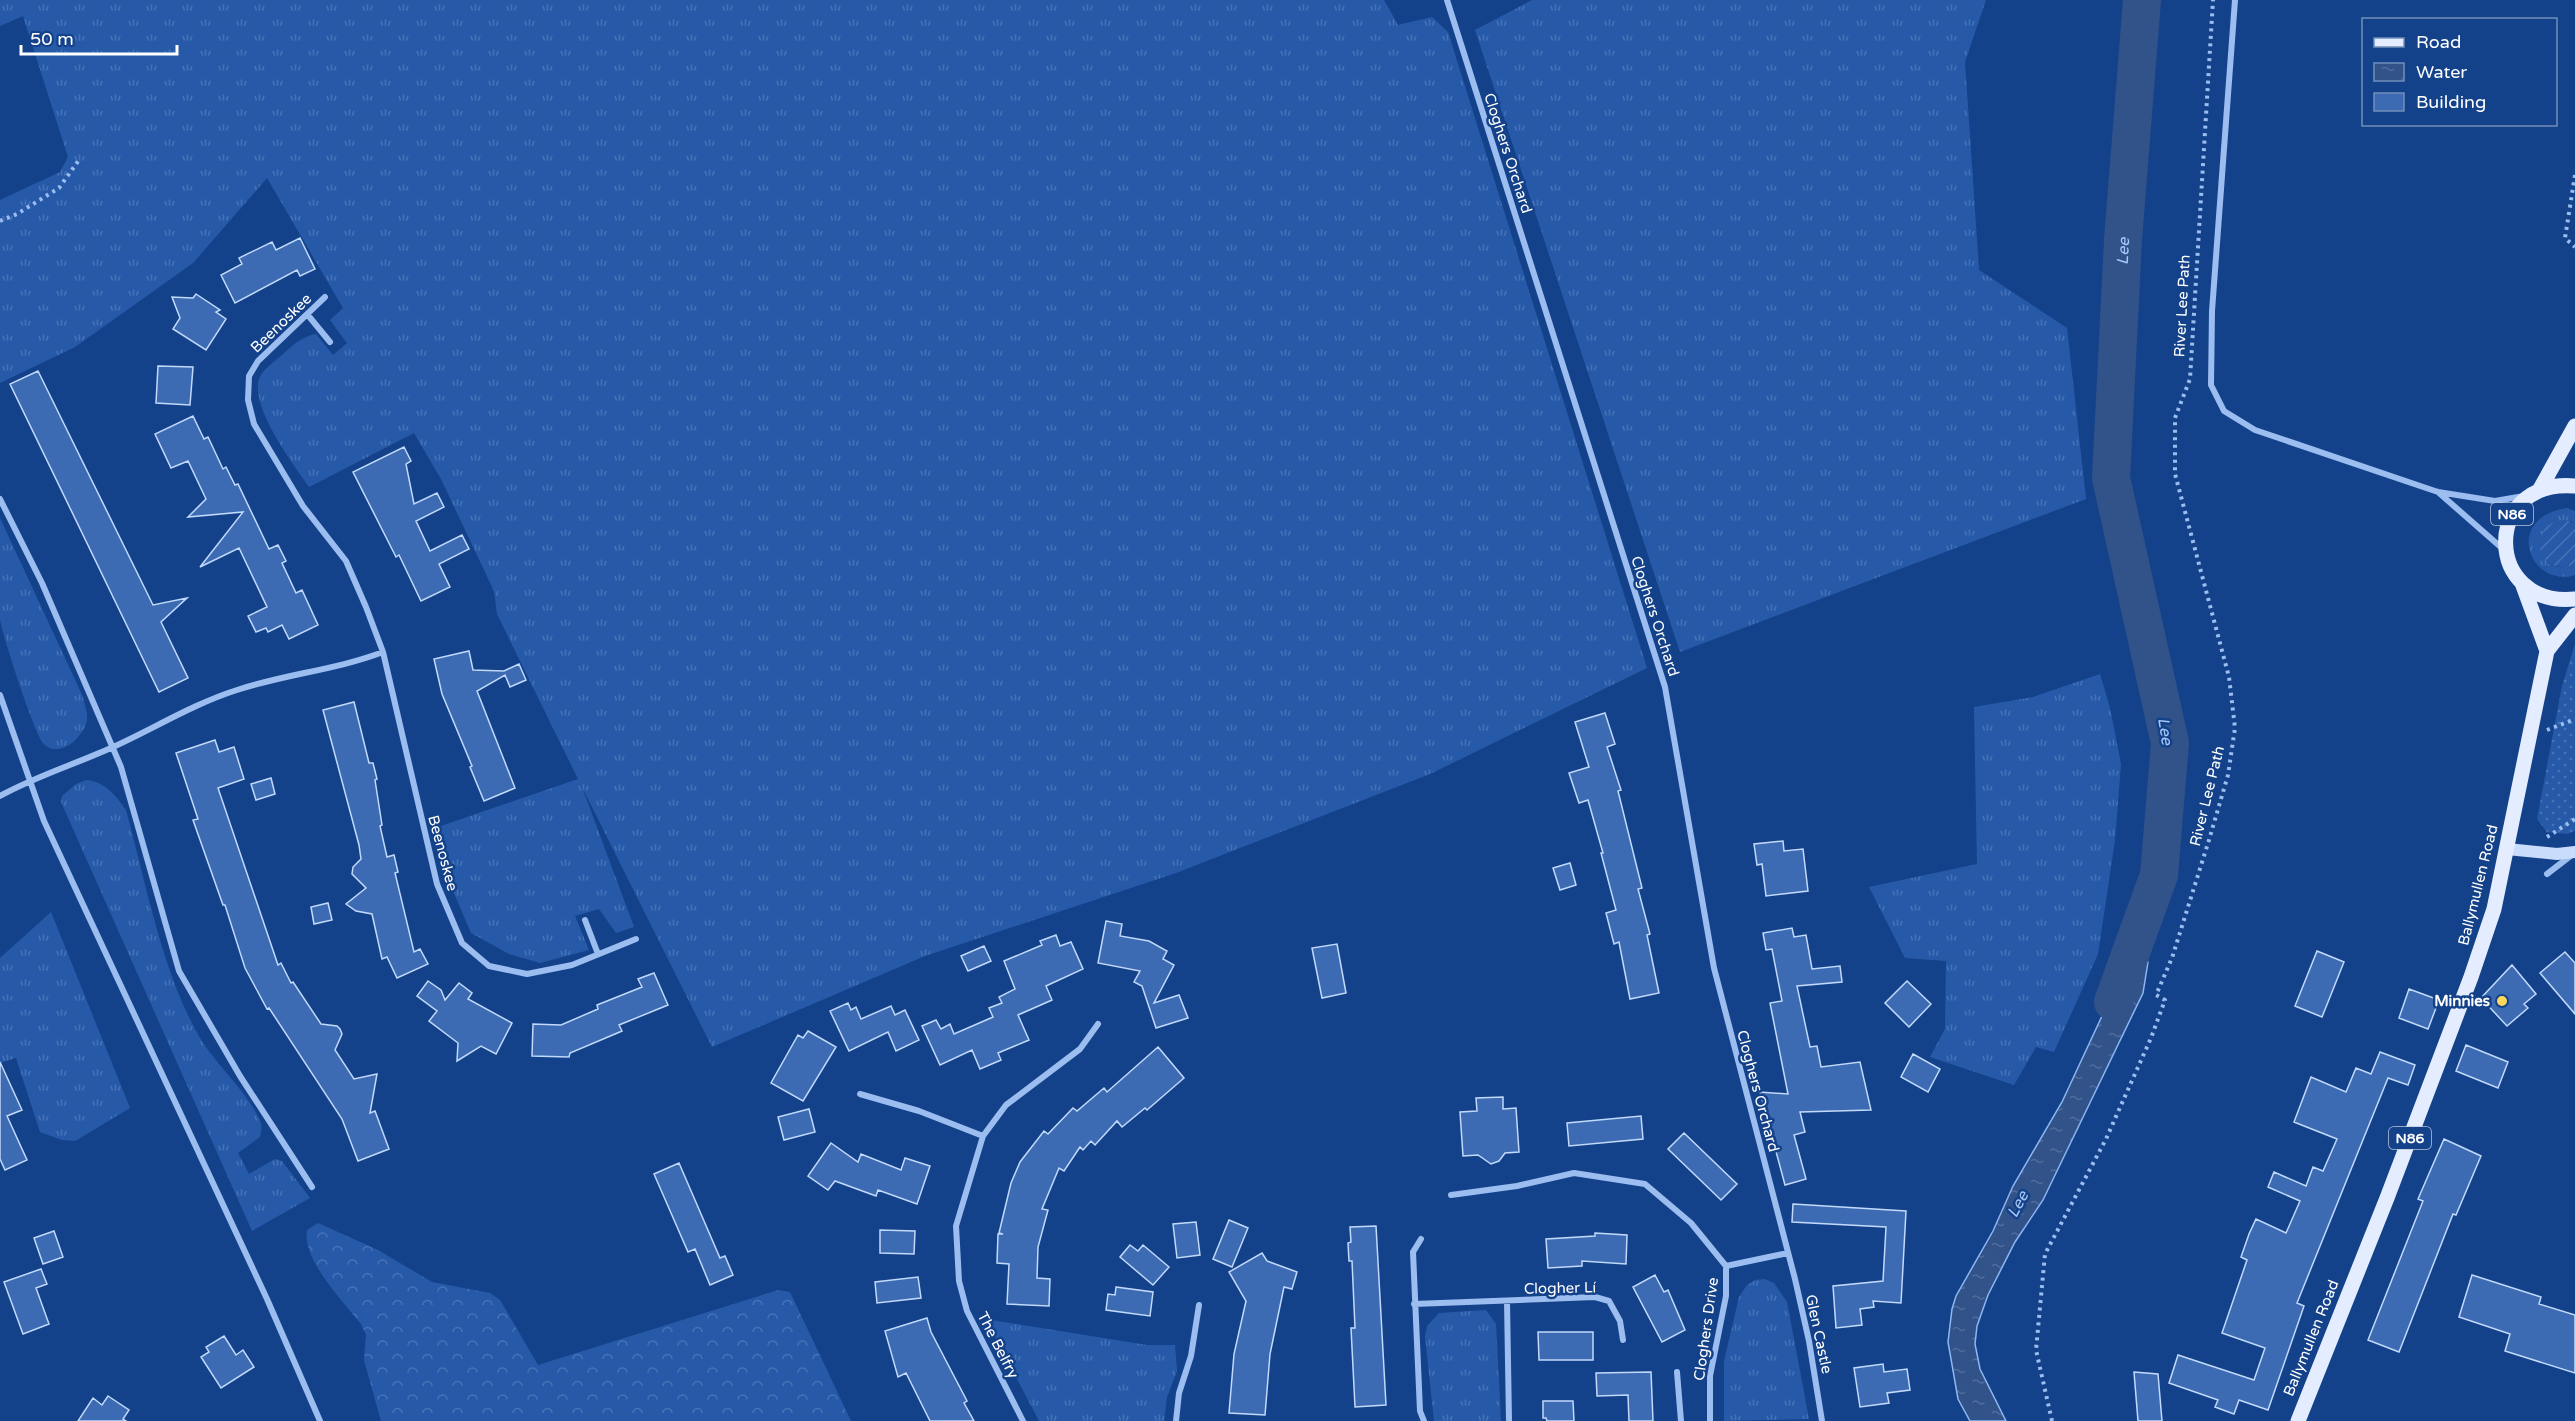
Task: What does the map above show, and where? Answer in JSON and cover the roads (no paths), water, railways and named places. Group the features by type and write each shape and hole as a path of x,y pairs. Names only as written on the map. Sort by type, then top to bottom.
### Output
{"main road":[{"name":"N86","path":"2505,551 2505,538 2511,515 2534,492 2575,426"},
{"name":"N86","path":"2534,492 2558,484 2575,486"},
{"path":"2505,551 2509,564 2522,583 2547,651"},
{"path":"2522,583 2537,594 2552,599 2575,599"},
{"name":"N86","path":"2547,651 2575,615"},
{"name":"Ballymullen Road","path":"2298,1421 2387,1198 2471,977 2494,909 2547,651"},
{"path":"2507,849 2557,854 2575,852"}],"street":[{"name":"Cloghers Orchard","path":"1447,0 1665,687 1714,968 1788,1253"},
{"path":"2235,0 2212,311 2211,385 2224,411 2255,430 2438,492 2495,501 2534,492"},
{"name":"Beenoskee","path":"325,297 258,361 249,376 248,400 254,424 303,506 346,561 382,652 437,884 462,943 489,966 527,974 572,965 636,939"},
{"path":"308,314 330,342"},
{"path":"2438,492 2505,551"},
{"path":"0,499 42,583 121,767 179,971 240,1076 312,1187"},
{"path":"0,796 29,781 113,747 176,714 237,690 342,666 382,652"},
{"path":"0,695 44,821 267,1299 320,1421"},
{"path":"2547,874 2575,852"},
{"path":"585,920 598,954"},
{"name":"The Belfry","path":"1023,1421 967,1311 960,1281 956,1226 983,1136 1006,1105 1080,1049 1098,1024"},
{"path":"860,1094 919,1111 983,1136"},
{"name":"Cloghers Drive","path":"1451,1195 1517,1186 1574,1173 1645,1184 1691,1223 1726,1266 1726,1296 1710,1376 1710,1421"},
{"path":"1421,1239 1413,1252 1420,1411 1424,1421"},
{"path":"1726,1266 1788,1253"},
{"name":"Glen Castle","path":"1788,1253 1809,1341 1822,1421"},
{"name":"Clogher Lí","path":"1414,1304 1595,1297 1609,1301 1620,1321 1623,1340"},
{"name":"Clogher Lí","path":"1507,1301 1509,1421"},
{"path":"1176,1421 1179,1393 1191,1356 1199,1305"},
{"path":"1677,1372 1680,1421"}],"water":[{"path":"2122,951 2148,962 2143,993 2043,1200 2015,1242 1988,1295 1977,1326 1975,1344 1980,1369 2006,1421 1970,1421 1958,1399 1948,1342 1956,1296 1993,1231 2013,1186 2062,1102 2102,1016"}],"waterway":[{"name":"Lee","path":"2113,1002 2159,875 2170,743 2111,478 2123,240 2142,0"}],"place":[{"name":"Minnies","path":"2502,1001"}]}
